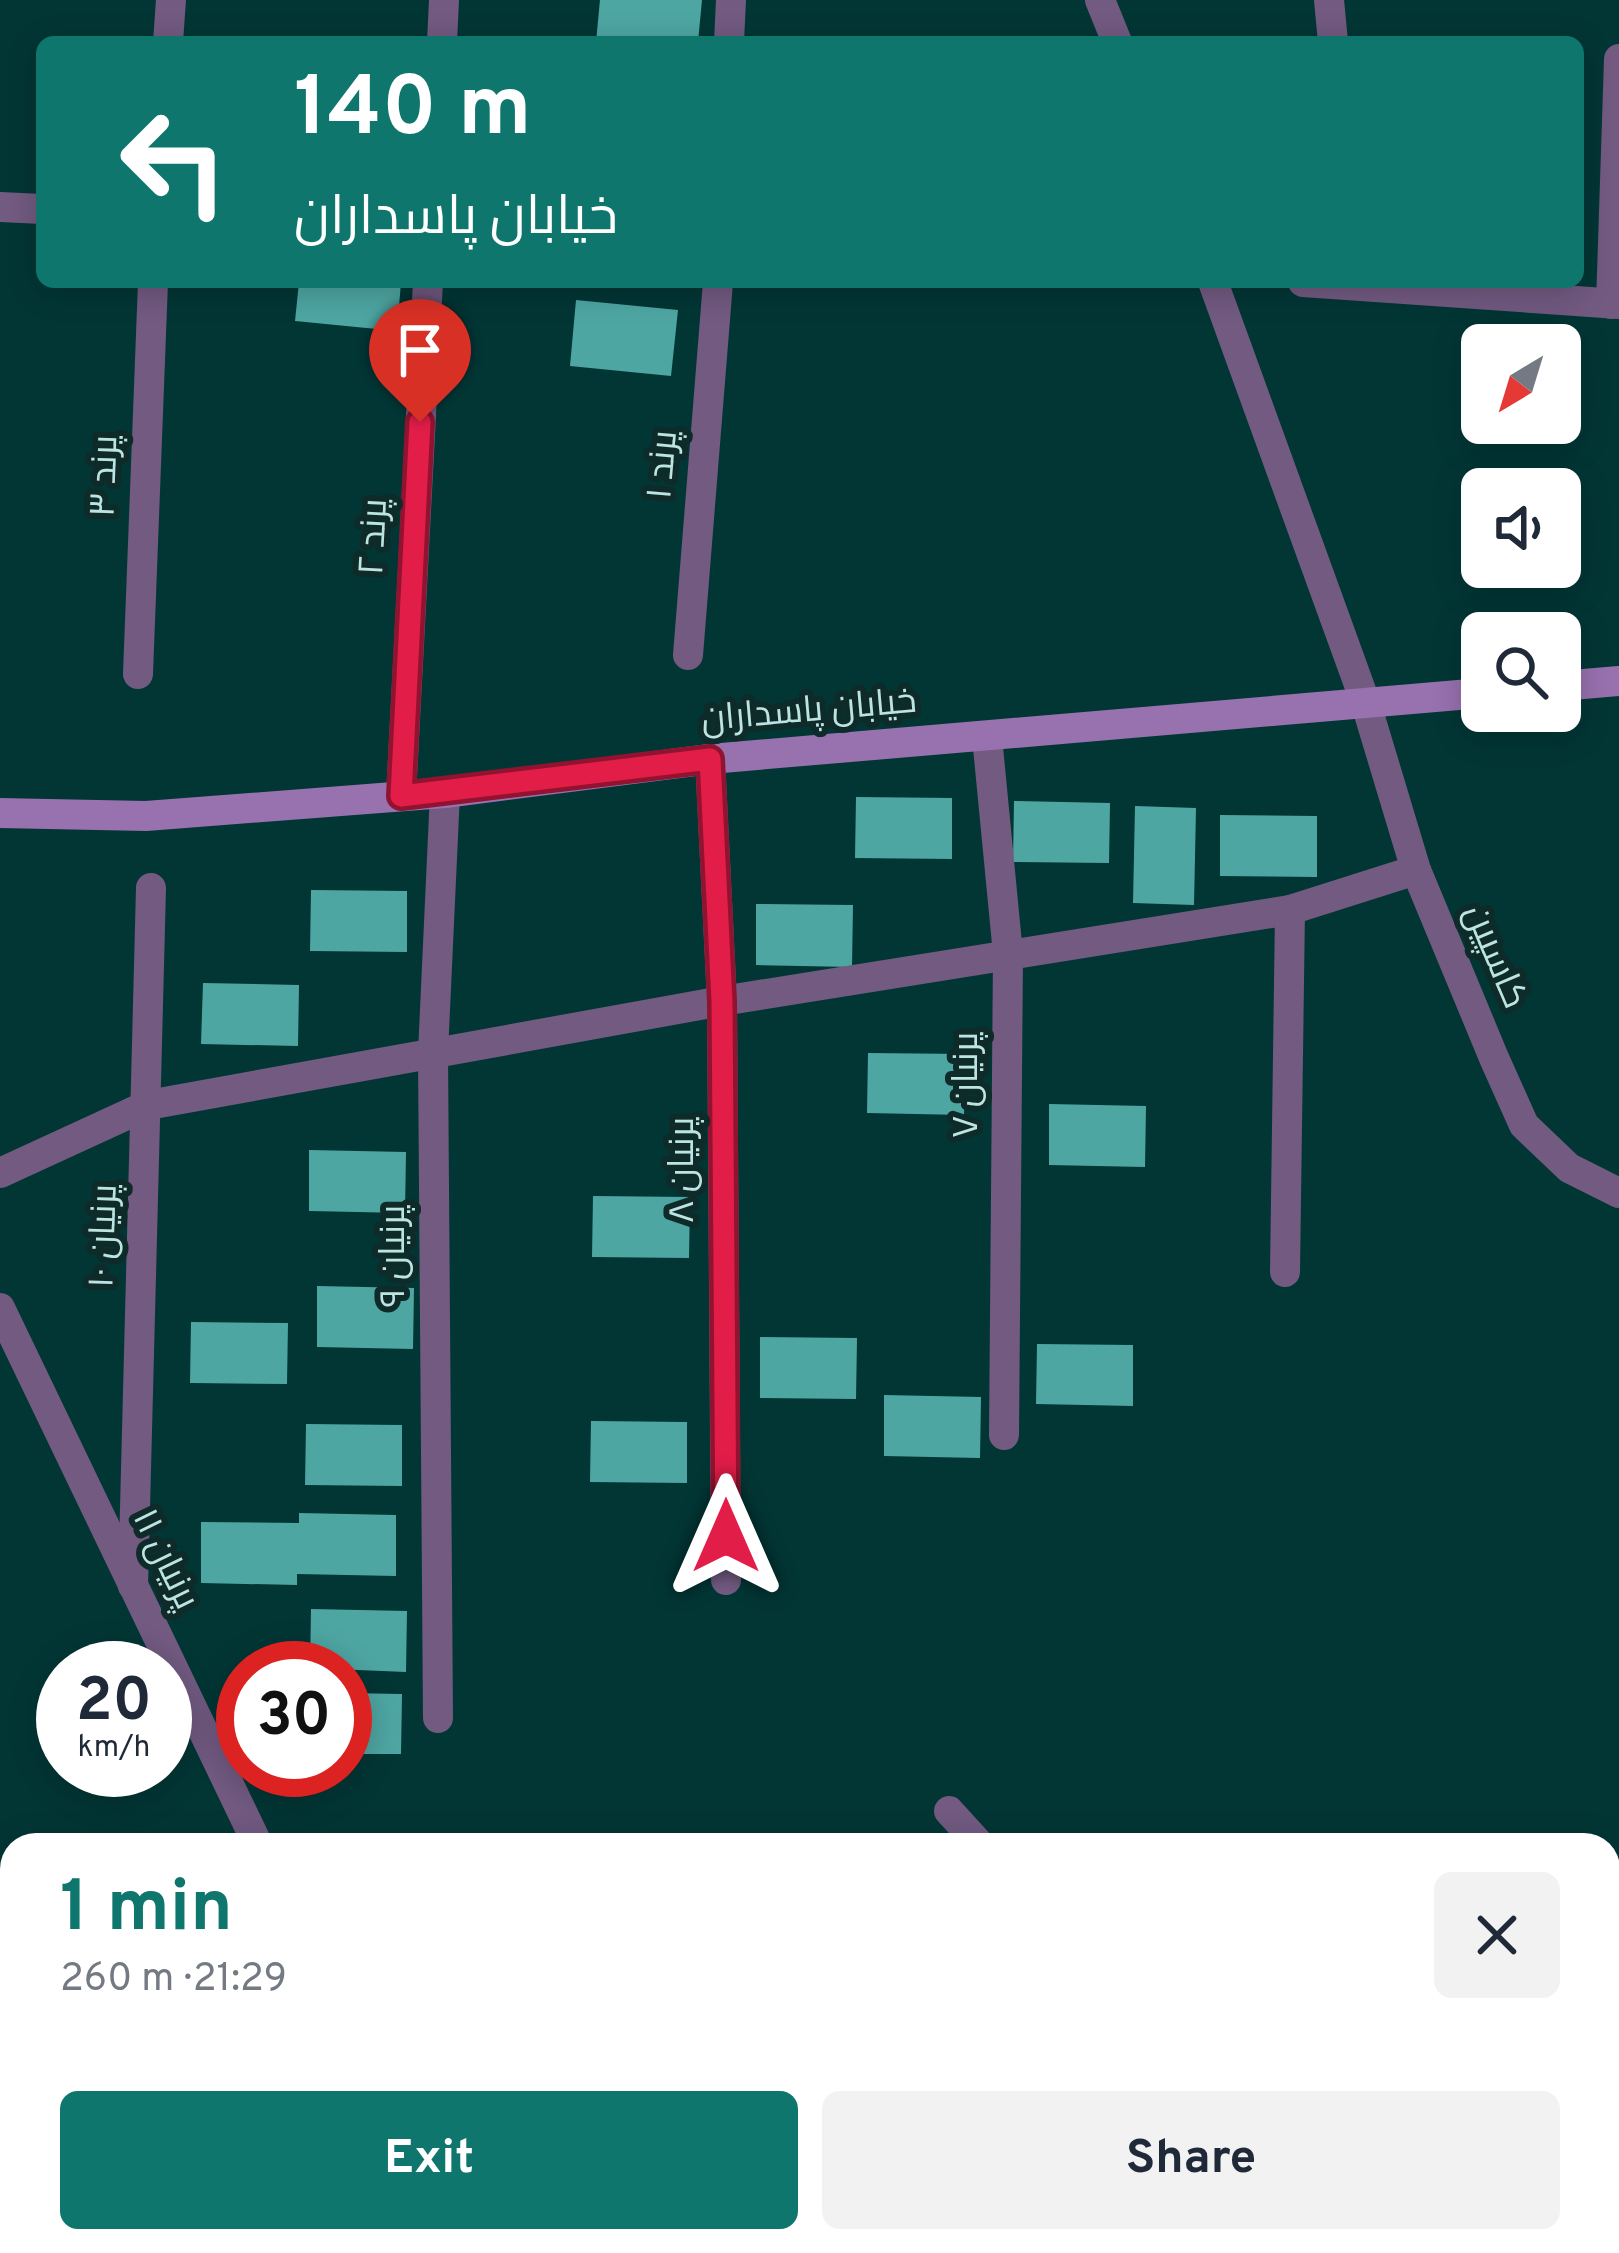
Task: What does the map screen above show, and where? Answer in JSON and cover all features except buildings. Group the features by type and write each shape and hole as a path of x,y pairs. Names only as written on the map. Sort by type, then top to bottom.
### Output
{"street":[{"path":"168,36 171,0"},
{"path":"442,36 444,0"},
{"path":"729,36 731,0"},
{"path":"1100,0 1115,36"},
{"path":"1329,0 1332,36"},
{"path":"1388,288 1615,304 1619,59"},
{"path":"0,207 36,209"},
{"name":"پرند ۳","path":"138,674 153,288"},
{"name":"پرند ۲","path":"401,796 428,288"},
{"name":"پرند ۱","path":"688,655 718,288"},
{"name":"کاسپین","path":"1215,288 1366,704 1416,870 1524,1125 1569,1168 1619,1192"},
{"path":"1581,684 1619,681"},
{"name":"خیابان پاسداران","path":"0,814 146,816 445,793 710,759 1461,695"},
{"name":"پرنیان ۷","path":"987,736 1008,954 1004,1435"},
{"name":"پرنیان ۸","path":"710,759 722,1001 726,1580"},
{"name":"پرنیان ۹","path":"438,1718 433,1053 445,793"},
{"path":"0,1173 148,1105 722,1001 1290,910 1416,870"},
{"name":"پرنیان ۱۰","path":"134,1586 151,888"},
{"path":"1285,1272 1290,910"},
{"name":"پرنیان ۱۱","path":"0,1308 252,1833"},
{"path":"949,1811 969,1833"}],"route":[{"path":"420,422 401,796 710,759 722,1001 726,1536"}]}
